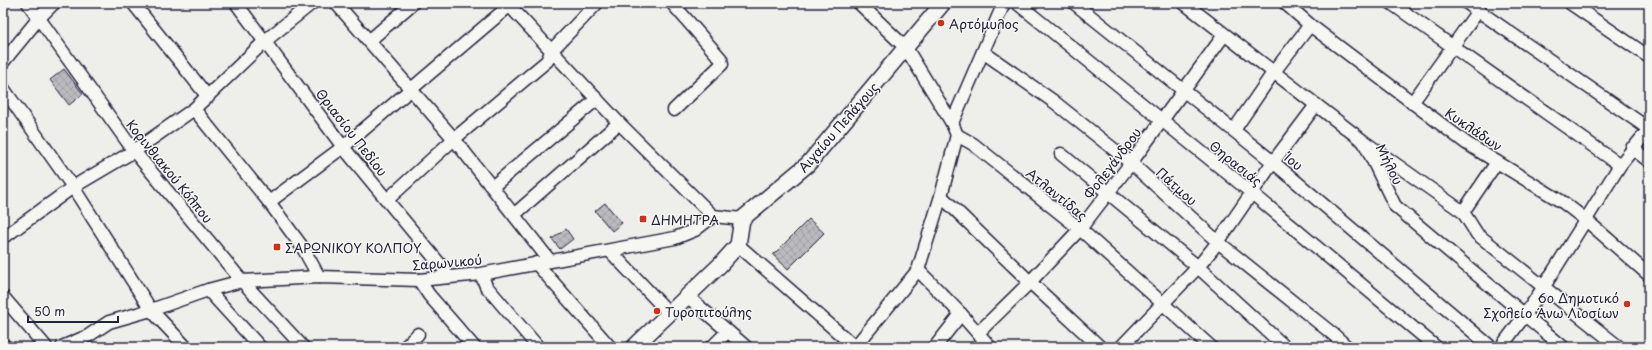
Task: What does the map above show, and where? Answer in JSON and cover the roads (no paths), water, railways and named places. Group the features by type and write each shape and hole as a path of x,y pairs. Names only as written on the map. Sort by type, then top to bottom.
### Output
{"main road":[{"name":"Αιγαίου Πελάγους","path":"742,219 808,164 943,3"},
{"path":"634,347 738,245 742,219"}],"street":[{"name":"Κορινθιακού Κόλπου","path":"28,3 134,151 242,281 303,347"},
{"path":"3,62 39,18 54,3"},
{"path":"133,3 208,97"},
{"name":"Θριασίου Πεδίου","path":"236,3 343,147 388,199 443,268 448,277"},
{"path":"7,235 73,187 134,151 194,109 265,41 312,3"},
{"path":"336,3 412,88 515,214 550,261"},
{"path":"370,40 413,3"},
{"path":"388,199 454,139 547,61 552,50 597,3"},
{"path":"672,3 721,59 722,64 674,110"},
{"path":"738,245 855,347 918,270 941,196 957,135 952,123 906,48 859,3"},
{"path":"952,123 1004,3"},
{"name":"Θηρασιάς","path":"1017,3 1252,193 1436,347"},
{"name":"Ίου","path":"1074,3 1184,89 1273,162 1491,347"},
{"name":"Μήλου","path":"1184,3 1363,141 1395,206 1563,347"},
{"path":"1391,3 1620,165"},
{"path":"1467,3 1649,129 1632,148 1620,165 1543,288 1525,315 1500,347"},
{"path":"1570,3 1649,57"},
{"path":"269,202 343,147 508,4 619,123 713,216 742,219"},
{"name":"Κυκλάδων","path":"1287,4 1310,25 1466,143 1564,203 1586,220 1649,275"},
{"path":"1412,103 1478,11"},
{"path":"1234,130 1273,73 1310,25"},
{"name":"Φολεγάνδρου","path":"978,333 1030,282 1080,229 1131,163 1224,35"},
{"name":"Πάτμου","path":"983,52 1052,101 1131,163 1218,242 1347,347"},
{"path":"3,88 73,187 151,310 186,347"},
{"path":"492,187 597,99"},
{"path":"1120,347 1162,302 1198,267 1218,242 1273,162 1316,105"},
{"path":"194,109 269,202 303,248 319,277"},
{"path":"515,214 619,123"},
{"name":"Ατλαντίδας","path":"957,135 973,144 1080,229 1211,347"},
{"path":"1363,141 1463,212 1477,234 1619,347"},
{"path":"1632,148 1649,161"},
{"path":"1061,154 1198,267 1285,347"},
{"path":"1463,212 1496,162"},
{"path":"941,196 1100,347"},
{"name":"Σαρωνικού","path":"62,347 88,336 109,322 151,310 208,290 242,281 319,277 419,280 481,274 675,238 695,230 713,216"},
{"path":"610,251 669,314"},
{"path":"536,263 610,347"},
{"path":"918,270 961,314 990,347"},
{"path":"481,274 486,286 538,347"},
{"path":"419,280 429,295 474,347"},
{"path":"208,290 260,347"},
{"path":"687,296 746,347"},
{"path":"3,297 46,347"},
{"path":"935,347 961,314"},
{"path":"712,347 727,332"},
{"path":"405,347 418,334"},
{"path":"3,346 7,347"}],"place":[{"name":"Αρτόμυλος","path":"941,23"},
{"name":"ΔΗΜΗΤΡΑ","path":"643,219"},
{"name":"ΣΑΡΩΝΙΚΟΥ ΚΟΛΠΟΥ","path":"277,247"},
{"name":"6ο Δημοτικό Σχολείο Άνω Λιοσίων","path":"1627,304"},
{"name":"Τυροπιτούλης","path":"657,311"}]}
